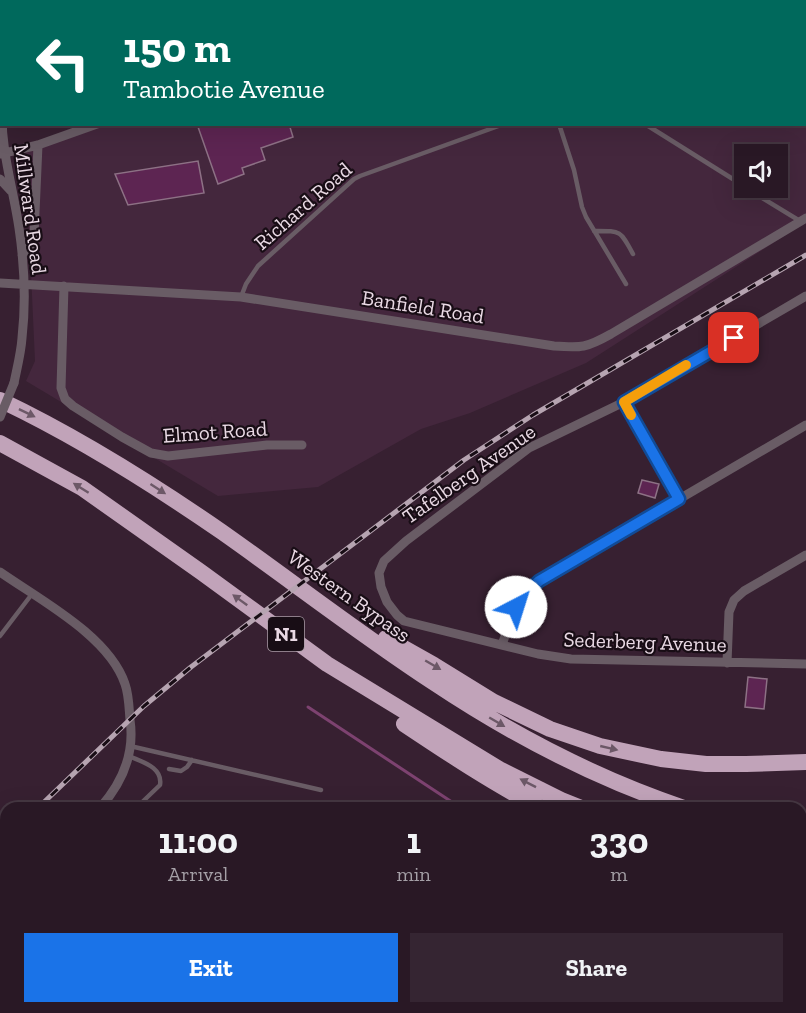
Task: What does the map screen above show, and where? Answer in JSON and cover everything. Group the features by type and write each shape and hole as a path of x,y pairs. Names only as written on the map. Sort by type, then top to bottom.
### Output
{"highway":[{"name":"Western Bypass","path":"0,400 54,426 107,457 207,522 434,683 493,719 589,770 667,802"},
{"name":"N1","path":"0,443 82,488 327,664 501,770 566,802"},
{"path":"309,596 434,665 494,702 570,736 600,746 661,759 716,764 806,762"},
{"path":"327,664 368,699 487,778 530,802"}],"street":[{"name":"Millward Road","path":"0,417 14,383 22,337 23,285 22,255 14,195 2,154 2,126"},
{"path":"2,154 38,145 91,126"},
{"path":"22,255 32,244 38,145"},
{"path":"0,178 14,195"},
{"name":"Banfield Road","path":"0,283 241,297 579,348 611,334 803,219"},
{"name":"Elmot Road","path":"64,286 61,388 65,399 73,406 122,437 159,456 267,444 302,445"},
{"name":"Tafelberg Avenue","path":"387,602 381,588 379,573 387,557 529,448 624,402 806,296"},
{"path":"624,402 679,499"},
{"path":"502,645 516,607 539,581 806,424"},
{"path":"727,663 729,612 734,600 744,591 806,555"},
{"path":"0,573 82,628 118,666 126,685 132,733 130,751 121,779 105,802"},
{"name":"Sederberg Avenue","path":"387,602 404,621 538,654 571,659 806,664"}],"lane":[{"name":"Richard Road","path":"241,297 246,284 258,266 354,179 498,126"},
{"path":"560,126 574,170 582,207 626,284"},
{"path":"648,126 734,180"},
{"path":"765,198 803,219"},
{"path":"594,231 617,231 622,235 633,254"},
{"path":"0,636 32,594"},
{"path":"130,751 192,760 321,790"},
{"path":"130,751 160,774 160,785 142,802"},
{"path":"169,769 181,771 192,760"}],"shaded area":[{"path":"98,126 806,126 806,222 586,363 470,413 421,429 318,487 218,496 26,381 35,361 28,207 19,155"}],"building":[{"path":"198,126 290,126 293,137 261,148 265,160 242,168 244,174 218,184"},
{"path":"198,161 204,193 128,205 115,174"},
{"path":"642,480 659,484 655,498 638,493"},
{"path":"748,677 767,679 764,709 745,707"}],"waterway":[{"path":"308,707 452,802"}],"railway":[{"path":"44,802 144,706 191,667 464,460 533,415 806,255"}],"slow traffic":[{"path":"631,415 624,402 686,365"}],"route":[{"path":"516,607 539,581 679,499 624,402 734,338"}]}
